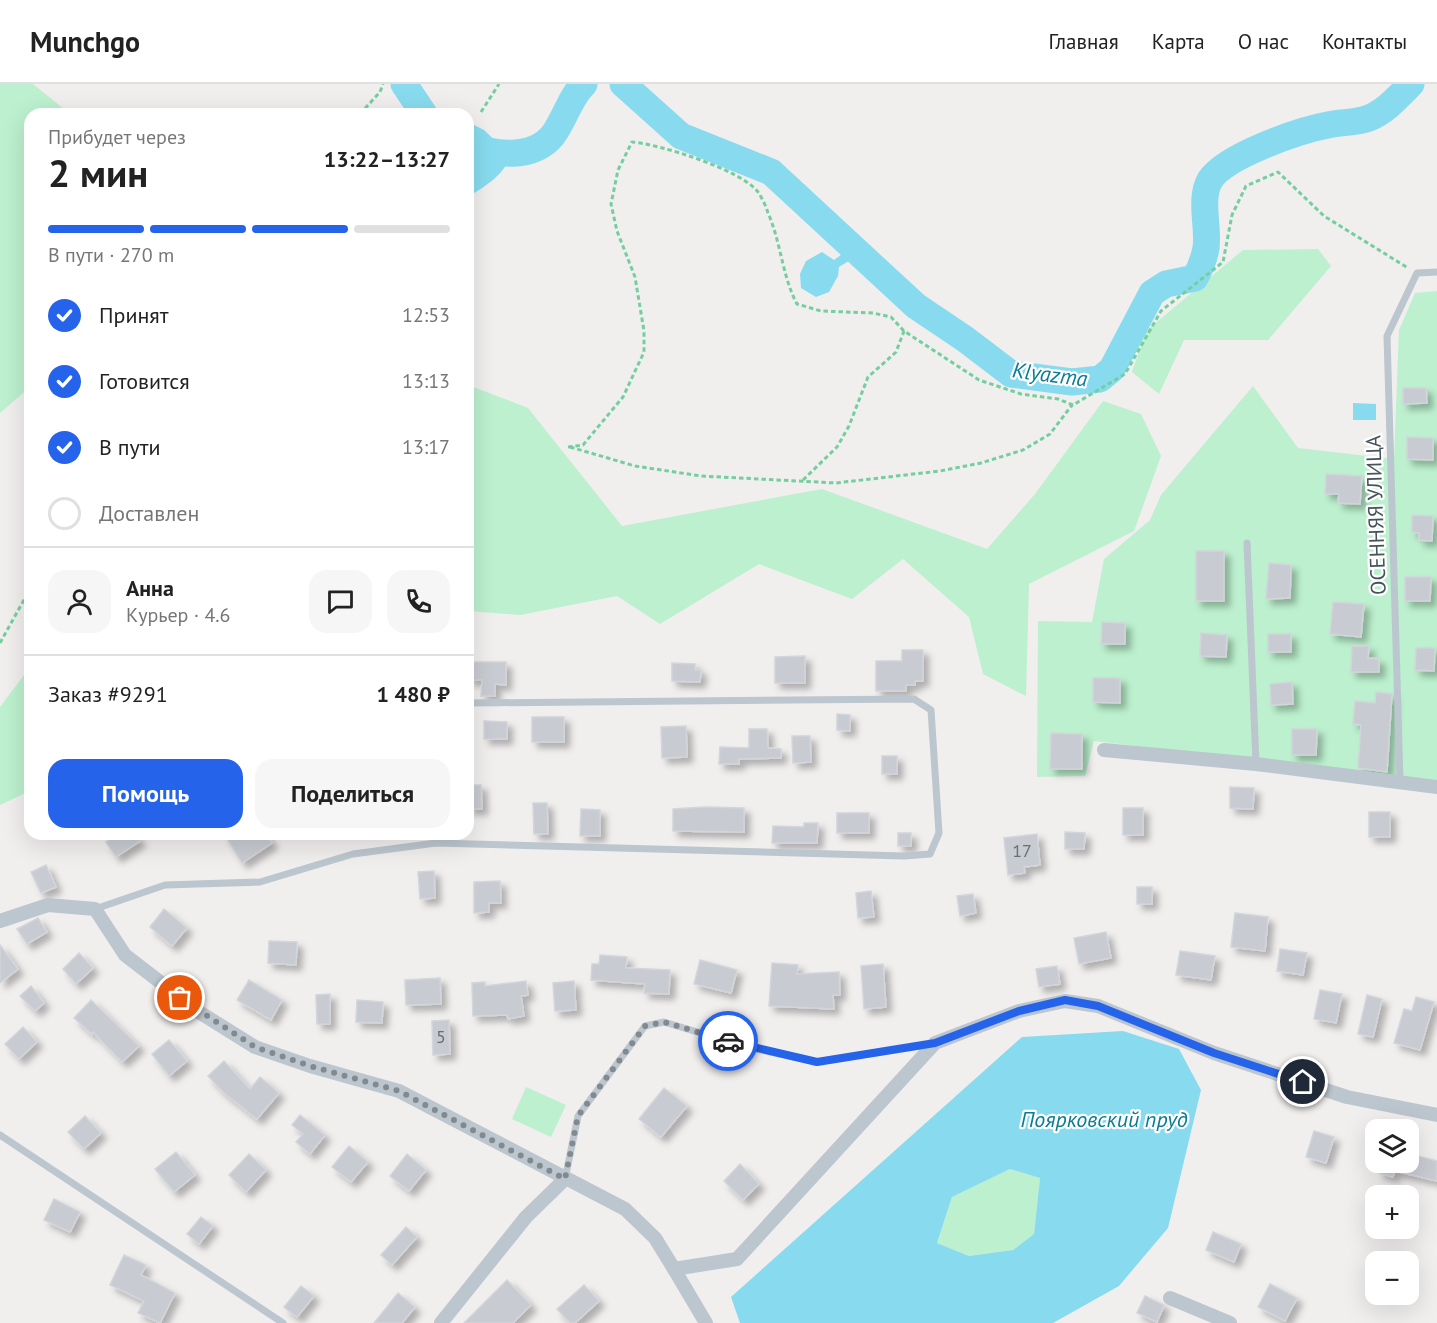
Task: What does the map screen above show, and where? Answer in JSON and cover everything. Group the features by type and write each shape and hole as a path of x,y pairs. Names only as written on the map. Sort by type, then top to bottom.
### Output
{"street":[{"path":"1104,750 1256,764 1437,787"},
{"path":"0,921 48,905 95,909 125,956 199,1012 255,1047 310,1066 399,1091 625,1209 655,1238 706,1323"},
{"path":"674,1269 737,1259 935,1043 1019,1011 1065,1000 1098,1006 1214,1053 1347,1097 1437,1115"},
{"path":"441,1323 526,1217 565,1179"},
{"path":"1170,1298 1230,1323"}],"lane":[{"path":"1417,273 1437,272"},
{"name":"ОСЕННЯЯ УЛИЦА","path":"1400,782 1387,336 1417,273"},
{"path":"1247,543 1256,764"},
{"path":"95,909 165,885 260,882 353,854 436,843 904,856 930,854 939,833 932,710 914,699 474,703"},
{"path":"565,1179 578,1116 645,1026 664,1022 747,1047 817,1062 935,1043"},
{"path":"0,1135 283,1323"}],"path":[{"path":"365,108 380,92 383,84"},
{"path":"481,112 499,84"},
{"path":"1072,405 1058,399 1022,394 979,380 904,331 891,317 846,310 821,311 797,304 789,288 784,261 769,214 757,190 721,170 679,152 653,144 632,142 618,170 610,204 617,231 635,277 644,331 644,352 623,397 583,445 568,447 634,466 679,473 836,483 981,463 1038,443 1050,434 1072,405 1125,374 1161,310 1223,262 1232,215 1246,186 1278,172 1324,216 1417,273"},
{"path":"803,481 837,447 849,426 868,377 896,352 904,331"},
{"path":"0,642 24,600"}],"green space":[{"path":"0,84 33,84 63,108 24,108 24,392 0,413"},
{"path":"1318,249 1331,266 1268,340 1184,340 1159,394 1132,372 1146,331 1243,250"},
{"path":"1437,291 1437,781 1094,741 1085,776 1037,777 1038,621 1092,622 1104,559 1150,520 1161,495 1253,386 1298,448 1394,459 1399,330 1415,293"},
{"path":"474,387 528,408 622,526 822,489 987,549 1035,494 1103,401 1141,414 1161,456 1134,531 1029,584 1026,696 983,674 969,617 903,559 852,599 759,564 660,624 617,596 520,615 474,611"},
{"path":"24,675 24,794 0,805 0,707"},
{"path":"526,1087 566,1105 551,1137 512,1119"},
{"path":"1010,1169 1040,1178 1034,1234 1013,1250 969,1256 937,1243 952,1197"}],"water":[{"path":"474,125 484,130 510,155 504,168 474,193"},
{"path":"852,247 860,254 839,267 838,276 829,292 816,297 801,288 800,274 806,261 822,252 834,260"},
{"path":"1353,403 1376,404 1376,420 1353,420"},
{"name":"Поярковский пруд","path":"1123,1031 1179,1049 1201,1090 1168,1228 1119,1286 1053,1323 740,1323 731,1297 1022,1037","holes":["1010,1169 1040,1178 1034,1234 1013,1250 969,1256 937,1243 952,1197"]}],"building":[{"path":"1403,388 1426,388 1427,403 1403,404"},
{"path":"1407,437 1433,438 1433,460 1407,459"},
{"path":"1326,474 1362,476 1360,504 1338,503 1339,494 1325,494"},
{"path":"1412,515 1433,516 1432,541 1419,540 1419,533 1412,532"},
{"path":"1196,551 1224,551 1224,601 1196,601"},
{"path":"1269,563 1291,565 1290,598 1266,599"},
{"path":"1405,577 1431,577 1430,601 1405,601"},
{"path":"1333,602 1364,604 1361,637 1330,634"},
{"path":"1102,622 1125,623 1125,644 1101,644"},
{"path":"1201,633 1227,635 1226,657 1200,656"},
{"path":"1268,634 1291,634 1291,652 1268,652"},
{"path":"1352,646 1369,646 1368,658 1379,659 1379,672 1351,672"},
{"path":"1416,648 1435,648 1434,671 1415,670"},
{"path":"902,650 923,650 923,681 915,681 915,685 906,685 906,691 876,691 876,661 902,661"},
{"path":"805,656 805,683 775,683 775,657"},
{"path":"474,662 506,662 506,685 495,684 495,696 481,696 482,680 474,680"},
{"path":"672,663 695,664 695,670 701,670 700,682 672,681"},
{"path":"1093,678 1120,678 1120,703 1093,702"},
{"path":"1292,682 1293,704 1271,705 1270,684"},
{"path":"1376,692 1392,694 1387,772 1358,768 1361,725 1353,724 1355,701 1375,703"},
{"path":"837,714 850,715 850,731 837,730"},
{"path":"532,717 564,717 564,742 532,742"},
{"path":"484,721 507,722 507,739 484,739"},
{"path":"686,726 687,757 662,758 661,727"},
{"path":"749,729 767,729 768,748 781,749 781,758 739,759 739,764 719,764 720,747 749,748"},
{"path":"1292,729 1317,729 1316,755 1292,755"},
{"path":"1051,733 1082,734 1082,769 1050,769"},
{"path":"792,736 810,736 811,762 793,763"},
{"path":"882,756 897,756 897,774 882,774"},
{"path":"474,785 481,785 482,809 474,809"},
{"path":"1230,787 1254,788 1253,809 1230,808"},
{"path":"533,803 547,803 548,834 534,834"},
{"path":"744,808 744,832 673,831 673,809"},
{"path":"1123,808 1143,808 1143,835 1123,835"},
{"path":"581,809 600,810 600,836 580,836"},
{"path":"1369,812 1390,812 1390,837 1369,837"},
{"path":"837,813 869,813 869,833 837,833"},
{"path":"804,823 818,823 817,843 772,843 773,826 804,827"},
{"path":"1065,832 1085,833 1084,849 1065,849"},
{"path":"898,833 911,833 911,846 898,846"},
{"path":"1037,834 1040,865 1024,867 1025,873 1008,875 1004,838"},
{"path":"109,840 140,841 116,857 106,842"},
{"path":"228,840 270,840 272,843 242,863"},
{"path":"46,865 56,887 41,893 31,872"},
{"path":"434,871 435,898 420,899 418,872"},
{"path":"500,881 501,903 489,903 489,912 474,913 474,882"},
{"path":"1137,887 1152,887 1152,904 1137,904"},
{"path":"871,891 874,917 858,918 856,893"},
{"path":"973,894 976,913 960,916 957,896"},
{"path":"164,909 187,928 172,946 150,927"},
{"path":"1235,913 1268,917 1265,951 1231,947"},
{"path":"38,918 47,932 27,944 17,929"},
{"path":"1106,932 1111,958 1079,964 1074,938"},
{"path":"269,941 297,942 296,965 268,963"},
{"path":"0,945 18,969 0,983"},
{"path":"1280,949 1307,953 1303,975 1277,971"},
{"path":"1180,951 1215,956 1211,980 1176,975"},
{"path":"79,953 93,968 76,984 63,969"},
{"path":"600,955 627,957 626,968 670,970 669,994 644,993 645,984 591,980 592,964 599,964"},
{"path":"700,960 737,970 731,993 694,984"},
{"path":"772,963 798,965 797,974 839,972 840,995 833,995 834,1009 769,1006"},
{"path":"883,964 886,1007 864,1009 861,966"},
{"path":"1057,966 1060,984 1039,987 1036,969"},
{"path":"440,978 441,1004 406,1005 405,980"},
{"path":"249,980 282,1000 271,1020 237,1000"},
{"path":"526,981 528,995 521,996 524,1016 508,1019 507,1015 473,1016 472,983 485,982 485,986"},
{"path":"574,981 576,1010 555,1011 553,983"},
{"path":"31,986 44,1003 35,1011 20,996"},
{"path":"1320,990 1342,994 1336,1023 1314,1019"},
{"path":"330,994 330,1024 317,1024 316,995"},
{"path":"1367,995 1382,999 1373,1037 1358,1034"},
{"path":"1416,997 1434,1002 1420,1050 1394,1043 1404,1009 1412,1011"},
{"path":"91,1000 139,1046 122,1062 93,1032 92,1034 74,1018"},
{"path":"357,1000 383,1002 382,1023 356,1022"},
{"path":"449,1020 450,1054 433,1055 432,1021"},
{"path":"23,1027 37,1042 19,1059 5,1044"},
{"path":"169,1040 187,1061 169,1076 152,1054"},
{"path":"224,1061 250,1089 260,1077 279,1093 257,1119 223,1092 208,1076"},
{"path":"664,1088 687,1106 661,1137 639,1119"},
{"path":"300,1115 325,1135 310,1154 296,1142 303,1134 292,1125"},
{"path":"85,1116 101,1133 84,1149 68,1132"},
{"path":"1314,1131 1334,1137 1326,1163 1306,1157"},
{"path":"349,1146 368,1162 351,1182 332,1167"},
{"path":"176,1152 195,1175 174,1192 155,1169"},
{"path":"249,1154 266,1170 246,1192 229,1175"},
{"path":"407,1154 426,1170 409,1191 390,1176"},
{"path":"1419,1156 1437,1161 1437,1181 1403,1173 1419,1173"},
{"path":"740,1164 759,1184 743,1200 724,1181"},
{"path":"1379,1173 1394,1173 1393,1177"},
{"path":"54,1199 80,1212 70,1232 44,1220"},
{"path":"201,1217 213,1226 199,1244 187,1234"},
{"path":"406,1227 417,1237 392,1265 381,1255"},
{"path":"1213,1232 1241,1244 1234,1262 1206,1250"},
{"path":"124,1255 146,1265 141,1275 175,1293 160,1323 138,1313 144,1301 110,1285"},
{"path":"507,1280 531,1305 513,1323 464,1323"},
{"path":"1270,1284 1297,1298 1285,1321 1258,1307"},
{"path":"584,1285 599,1301 575,1323 570,1323 557,1309"},
{"path":"301,1286 314,1296 297,1317 284,1307"},
{"path":"398,1293 415,1307 402,1323 374,1323"},
{"path":"1145,1296 1164,1305 1157,1322 1137,1313"}],"waterway":[{"name":"Klyazma","path":"404,84 420,108"},
{"name":"Klyazma","path":"474,145 501,153 535,149 553,135 575,95 584,84"},
{"name":"Klyazma","path":"623,84 681,136 771,172 916,306 1011,374 1072,382 1100,379 1112,369 1152,293 1166,284 1195,278 1206,248 1205,196 1210,180 1218,171 1247,153 1282,138 1333,124 1369,118 1386,108 1411,84"}],"way so far":[{"path":"180,998 255,1047 310,1066 399,1091 498,1141 565,1179 578,1116 645,1026 664,1022 728,1041"}],"route":[{"path":"728,1041 817,1062 935,1043 1019,1011 1065,1000 1098,1006 1214,1053 1303,1082"}]}
